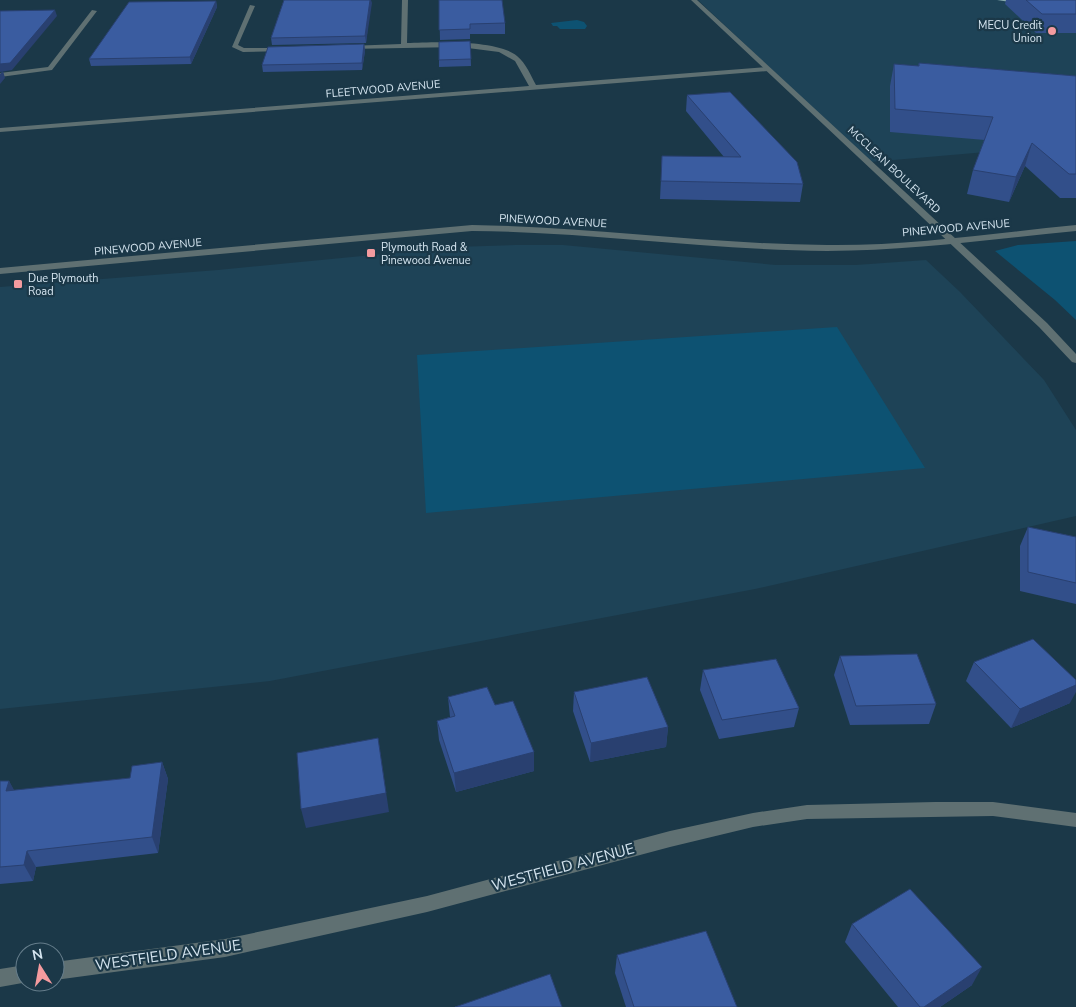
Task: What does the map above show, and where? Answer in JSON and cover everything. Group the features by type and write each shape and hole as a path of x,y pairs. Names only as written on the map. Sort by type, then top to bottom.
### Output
{"main road":[{"path":"1000,0 1027,2"}],"street":[{"path":"404,46 405,0"},
{"name":"MCCLEAN BOULEVARD","path":"694,0 1043,325 1076,360"},
{"path":"252,6 234,46 243,50 287,50"},
{"path":"0,74 50,69 94,11"},
{"path":"346,48 465,45 499,48 515,57 534,88"},
{"name":"FLEETWOOD AVENUE","path":"0,130 768,70"},
{"name":"PINEWOOD AVENUE","path":"0,271 472,228 537,228 636,238 781,247 856,248 1076,228"},
{"name":"WESTFIELD AVENUE","path":"65,969 225,948 427,904 670,839 752,820 807,812 993,809 1076,820"},
{"path":"0,978 15,976"}],"shaded area":[{"path":"698,0 1064,0 1076,12 1076,148 1022,149 870,162"},
{"path":"577,20 584,22 587,26 585,29 560,29 551,23"},
{"path":"1076,241 1076,320 1055,300 995,251 1018,245"},
{"path":"563,245 776,265 856,265 926,260 960,292 1044,380 1076,430 1076,516 755,589 270,681 0,709 0,287 218,270 455,247"},
{"path":"837,327 925,468 426,513 417,355"}],"building":[{"path":"284,0 370,0 365,36 271,38"},
{"path":"439,0 502,0 505,23 470,24 470,29 439,30"},
{"path":"1026,0 1076,0 1076,14 1042,14"},
{"path":"216,1 190,57 89,59 129,2"},
{"path":"55,10 10,63 0,64 0,11"},
{"path":"470,41 471,59 439,60 439,42"},
{"path":"364,44 362,63 262,65 268,47"},
{"path":"919,63 1076,76 1076,174 1069,174 1032,143 1016,177 973,170 993,117 895,109 894,64 919,66"},
{"path":"730,92 797,162 803,184 661,181 662,156 741,157 687,95"},
{"path":"1028,527 1076,537 1076,583 1028,572"},
{"path":"1033,639 1076,680 1076,685 1020,709 974,662"},
{"path":"917,654 936,704 856,706 840,656"},
{"path":"776,659 799,708 722,720 703,670"},
{"path":"647,677 668,727 591,743 574,692"},
{"path":"487,687 495,705 513,701 534,752 454,773 437,721 455,716 448,697"},
{"path":"378,738 386,793 301,809 297,753"},
{"path":"162,762 152,837 27,851 24,865 0,867 0,781 9,781 6,791 130,778 132,766"},
{"path":"910,889 982,967 924,1007 920,1007 852,924"},
{"path":"706,931 737,1007 634,1007 617,955"},
{"path":"550,974 562,1007 455,1007"}],"place":[{"name":"MECU Credit Union","path":"1052,31"},
{"name":"Plymouth Road & Pinewood Avenue","path":"371,253"},
{"name":"Due Plymouth Road","path":"18,284"}]}
